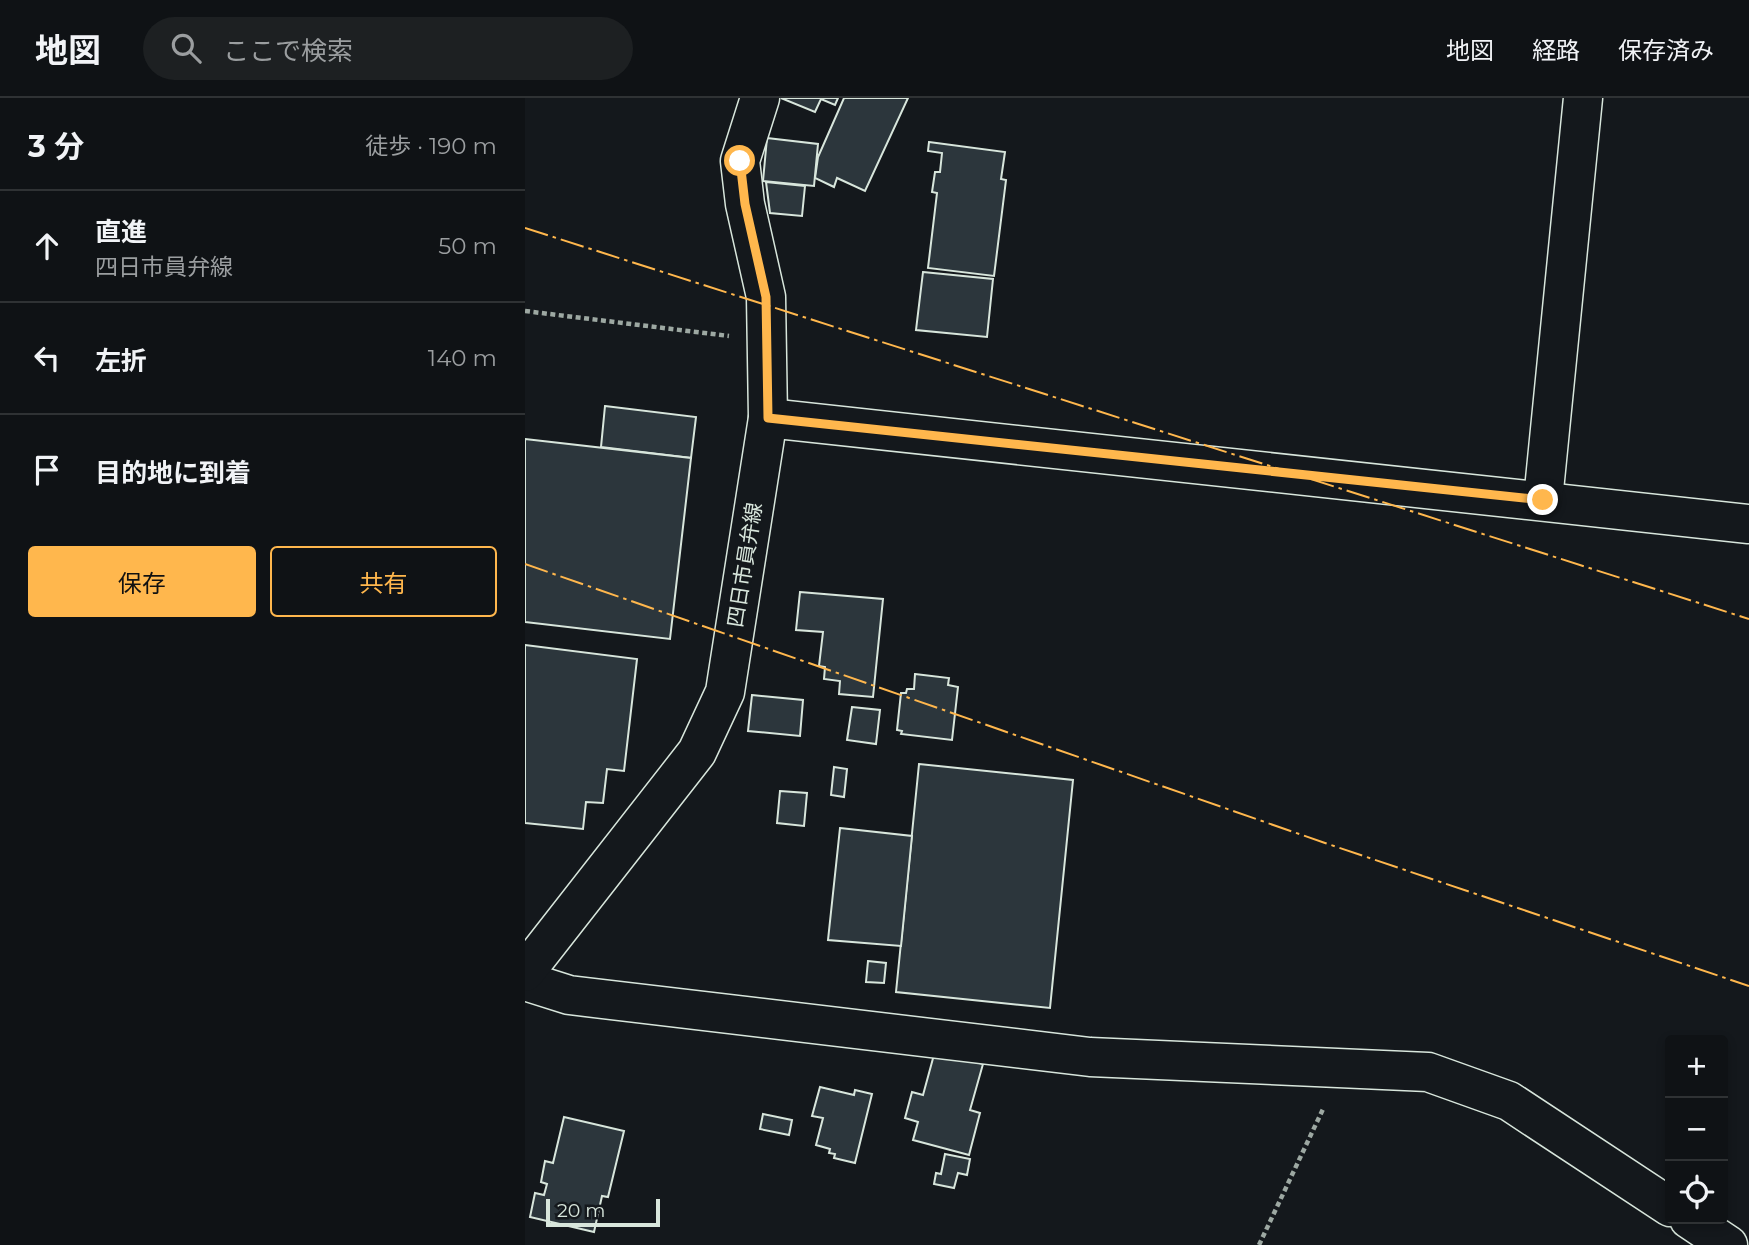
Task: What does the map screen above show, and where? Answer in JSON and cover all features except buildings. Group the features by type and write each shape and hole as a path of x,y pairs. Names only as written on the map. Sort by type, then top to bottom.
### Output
{"street":[{"name":"四日市員弁線","path":"525,972 697,752 725,692 768,418 766,297 745,204 740,161 760,98"},
{"path":"1543,500 1583,98"},
{"path":"768,418 1749,524"},
{"path":"525,981 569,995 1090,1057 1428,1072 1509,1101 1665,1204"},
{"path":"1696,1224 1728,1245"}],"path":[{"path":"525,311 767,341"},
{"path":"1259,1245 1342,1068"}],"power":[{"path":"525,228 1749,619"},
{"path":"525,564 1325,843 1749,986"}],"route":[{"path":"740,161 745,204 766,297 768,418 1543,500"}]}
